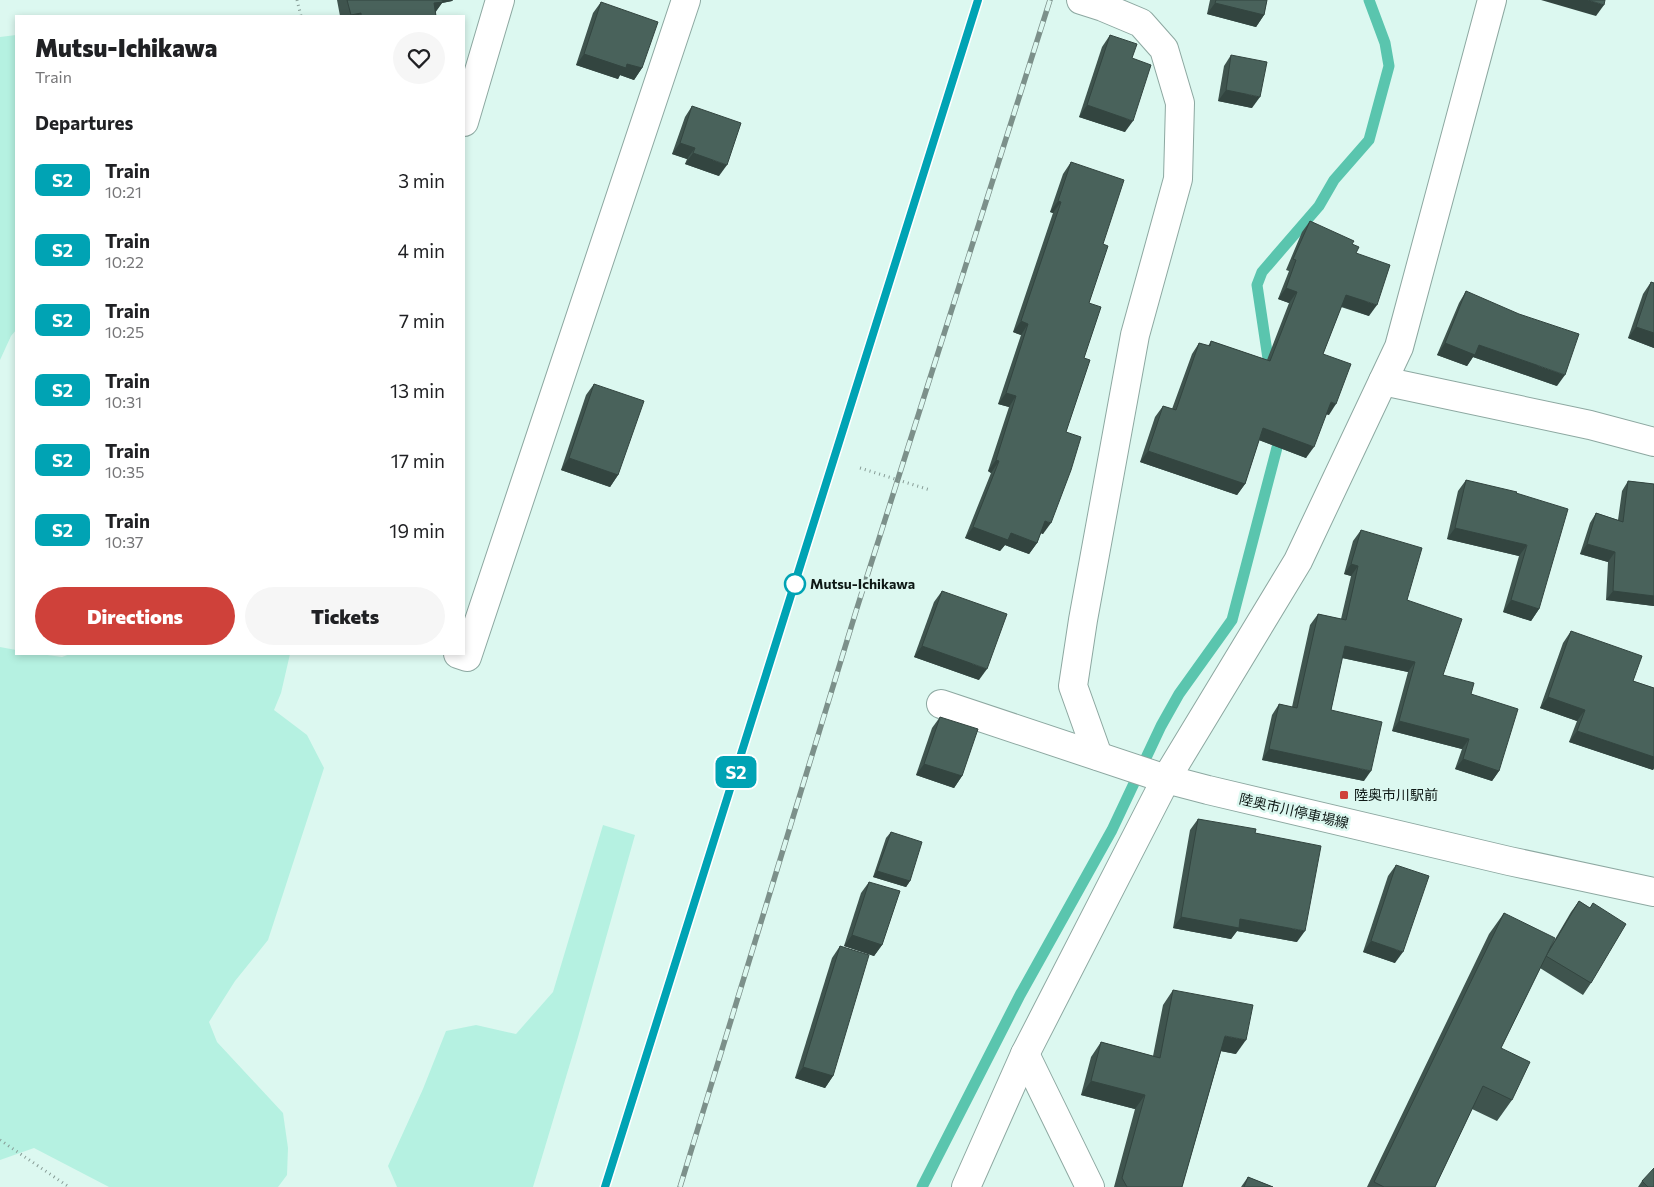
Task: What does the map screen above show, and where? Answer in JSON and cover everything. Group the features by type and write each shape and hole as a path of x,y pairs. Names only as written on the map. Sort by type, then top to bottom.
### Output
{"street":[{"path":"465,119 500,0"},
{"path":"461,655 467,657 686,0"},
{"path":"1081,0 1103,7 1131,9 1164,49 1180,103 1178,179 1136,336 1083,620 1074,686 1098,756"},
{"path":"966,1187 1025,1054 1166,779 1298,561 1399,347 1492,0"},
{"path":"1383,381 1590,425 1654,442"},
{"name":"陸奥市川停車場線","path":"941,704 1166,779 1480,854 1654,892"},
{"path":"1025,1054 1090,1187"}],"path":[{"path":"297,0 301,15"},
{"path":"860,468 930,490"},
{"path":"0,1140 69,1187"}],"green space":[{"path":"15,35 15,331 0,360 0,37"},
{"path":"0,647 15,650 15,655 62,657 67,655 290,655 281,693 274,710 307,735 324,768 268,940 235,981 209,1022 217,1042 283,1113 288,1148 287,1175 278,1187 109,1187 34,1148 0,1160"},
{"path":"603,825 635,835 533,1187 397,1187 388,1166 423,1089 446,1031 476,1025 516,1034 553,992"}],"building":[{"path":"347,0 442,0 443,2 434,3 436,15 361,15 361,13 351,15"},
{"path":"1216,0 1267,0 1264,15 1215,3"},
{"path":"1588,0 1605,0 1604,5"},
{"path":"601,2 658,22 642,68 627,64 626,68 584,54"},
{"path":"1110,35 1137,44 1132,58 1151,65 1133,121 1087,105"},
{"path":"1231,55 1267,62 1260,97 1226,90"},
{"path":"692,106 741,123 727,165 693,153 695,148 680,143"},
{"path":"1071,162 1124,180 1103,244 1108,246 1089,303 1101,307 1084,358 1090,360 1066,432 1081,437 1071,470 1051,523 1045,521 1037,543 1011,533 1008,540 973,527 999,461 996,460 1016,396 1006,393 1028,324 1021,321 1061,202 1058,201"},
{"path":"1310,221 1354,241 1352,244 1359,247 1356,253 1390,265 1377,305 1346,295 1323,354 1351,364 1336,404 1331,402 1314,447 1263,428 1245,484 1148,451 1163,406 1176,410 1199,343 1210,346 1211,341 1270,361 1297,292 1286,288 1296,260 1293,259"},
{"path":"1651,282 1654,283 1654,333 1636,327"},
{"path":"1466,291 1519,314 1579,334 1565,375 1479,345 1475,355 1445,343"},
{"path":"594,384 644,401 618,475 569,458"},
{"path":"1466,480 1517,492 1568,509 1539,609 1511,600 1527,545 1455,528"},
{"path":"1628,481 1654,484 1654,596 1613,591 1615,552 1587,544 1596,513 1623,522"},
{"path":"1361,530 1422,548 1407,600 1462,619 1443,675 1474,683 1471,694 1518,709 1499,771 1463,759 1469,739 1399,721 1415,662 1345,646 1331,710 1382,722 1371,771 1269,749 1279,704 1297,708 1318,614 1346,620 1358,566 1351,564"},
{"path":"942,591 1007,614 987,669 922,646"},
{"path":"1571,631 1642,656 1633,681 1654,688 1654,757 1577,731 1585,710 1548,697"},
{"path":"940,717 978,729 962,776 924,764"},
{"path":"1198,819 1256,829 1255,833 1321,846 1305,931 1240,919 1239,928 1181,917"},
{"path":"891,832 922,842 910,881 877,871"},
{"path":"1396,865 1429,876 1403,952 1371,941"},
{"path":"869,882 900,891 882,945 852,935"},
{"path":"1579,901 1590,908 1593,903 1626,924 1591,983 1546,956"},
{"path":"1504,913 1555,938 1501,1048 1530,1062 1512,1100 1483,1086 1435,1187 1384,1187 1374,1182"},
{"path":"840,946 869,955 833,1076 803,1067"},
{"path":"1173,990 1253,1005 1246,1040 1225,1036 1182,1187 1127,1187 1122,1178 1145,1095 1091,1081 1101,1042 1160,1058"},
{"path":"1654,1168 1654,1187 1648,1187 1642,1181"},
{"path":"1248,1177 1273,1187 1244,1187"}],"waterway":[{"path":"1270,372 1257,285 1262,272 1319,206 1334,180 1369,140 1389,66 1385,43 1369,0"},
{"path":"922,1187 1020,995 1112,830 1161,726 1179,694 1232,620 1280,436 1279,433"}],"railway":[{"path":"604,1187 978,0"},
{"path":"680,1187 857,608 1050,0"}],"train":[{"name":"S2","path":"605,1187 978,0"}],"place":[{"name":"Mutsu-Ichikawa","path":"795,584"},
{"name":"陸奥市川駅前","path":"1344,795"}]}
